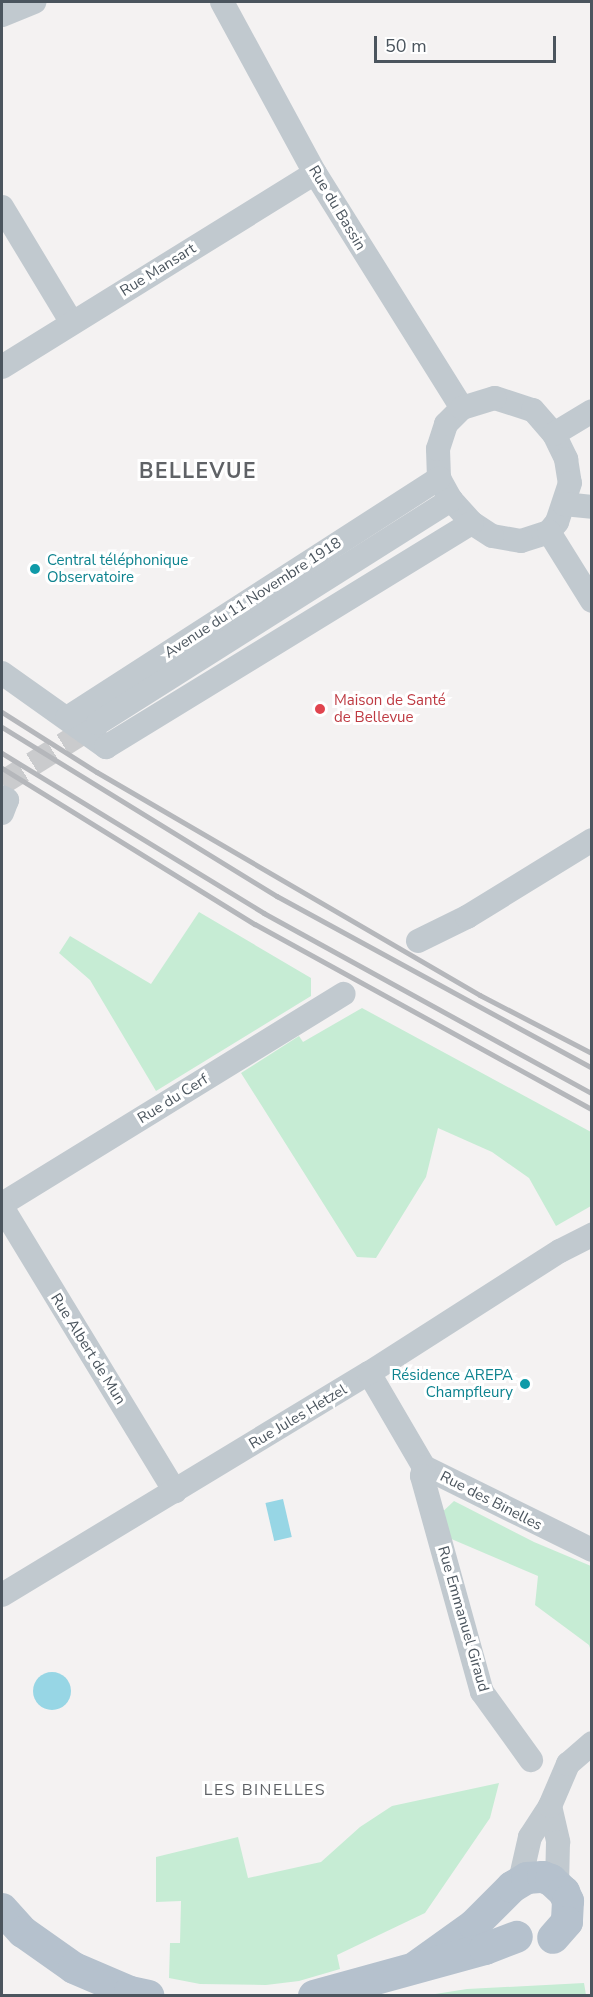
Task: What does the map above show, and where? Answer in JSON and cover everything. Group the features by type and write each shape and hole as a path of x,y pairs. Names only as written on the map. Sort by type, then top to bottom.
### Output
{"main road":[{"path":"417,1966 474,1925 513,1888 543,1877 563,1893 591,1926 531,1943 517,1937 505,1922 503,1914 513,1888"},
{"path":"553,1938 567,1922 563,1893"},
{"path":"2,1909 23,1932 74,1968 130,1992 149,1995"},
{"path":"314,1995 485,1949 517,1937"}],"street":[{"path":"2,15 34,2"},
{"name":"Rue du Bassin","path":"222,2 315,173 462,408"},
{"name":"Rue Mansart","path":"2,367 315,173"},
{"path":"2,207 72,323"},
{"path":"495,398 532,410 554,434 567,467 570,483 557,522 549,532 521,541 492,536 472,523 451,500 439,478 440,441 446,424 462,408 495,398"},
{"path":"554,434 591,411"},
{"name":"Avenue du 11 Novembre 1918","path":"67,718 439,478"},
{"name":"Avenue du 11 Novembre 1918","path":"98,723 451,500"},
{"path":"564,504 591,507"},
{"path":"2,673 106,747 472,523"},
{"path":"549,532 591,601"},
{"path":"2,797 7,800 2,813"},
{"path":"418,941 467,917 591,840"},
{"name":"Rue du Cerf","path":"2,1206 344,994"},
{"name":"Rue Albert de Mun","path":"2,1206 175,1491"},
{"name":"Rue Jules Hetzel","path":"2,1595 369,1373 560,1251 591,1235"},
{"name":"Rue des Binelles","path":"369,1373 424,1467 591,1550"},
{"name":"Rue Emmanuel Giraud","path":"424,1467 422,1476 482,1692 531,1760"},
{"path":"513,1888 530,1837 550,1806 568,1764 591,1743"},
{"path":"550,1806 558,1842 563,1893"}],"green space":[{"path":"199,912 311,978 311,996 156,1091 90,980 59,953 70,936 151,984"},
{"path":"362,1008 591,1132 591,1206 556,1226 529,1178 492,1152 438,1128 426,1177 376,1258 357,1257 241,1073 299,1036 303,1042"},
{"path":"454,1501 534,1542 591,1566 591,1651 589,1645 535,1605 538,1576 442,1535 437,1517"},
{"path":"499,1783 490,1818 425,1913 337,1955 340,1969 299,1981 266,1985 200,1984 169,1978 170,1943 180,1943 181,1901 156,1902 156,1857 238,1837 248,1878 321,1862 360,1827 392,1806"},
{"path":"584,1983 586,1995 429,1995 467,1989"}],"water":[{"path":"283,1499 292,1537 274,1541 265,1503"},
{"path":"52,1672 59,1673 65,1678 70,1684 70,1698 65,1704 59,1709 52,1710 45,1709 39,1704 34,1698 33,1691 34,1684 39,1678 45,1673"}],"tunnel":[{"path":"2,783 98,723"}],"railway":[{"path":"2,712 97,772 480,995 592,1053"},
{"path":"2,727 277,896 592,1068"},
{"path":"2,753 264,913 592,1093"},
{"path":"2,768 255,924 592,1109"}],"place":[{"name":"Central téléphonique Observatoire","path":"35,569"},
{"name":"Maison de Santé de Bellevue","path":"320,709"},
{"name":"Résidence AREPA Champfleury","path":"525,1384"}],"district":[{"name":"BELLEVUE","path":"198,471"},
{"name":"LES BINELLES","path":"265,1790"}]}
